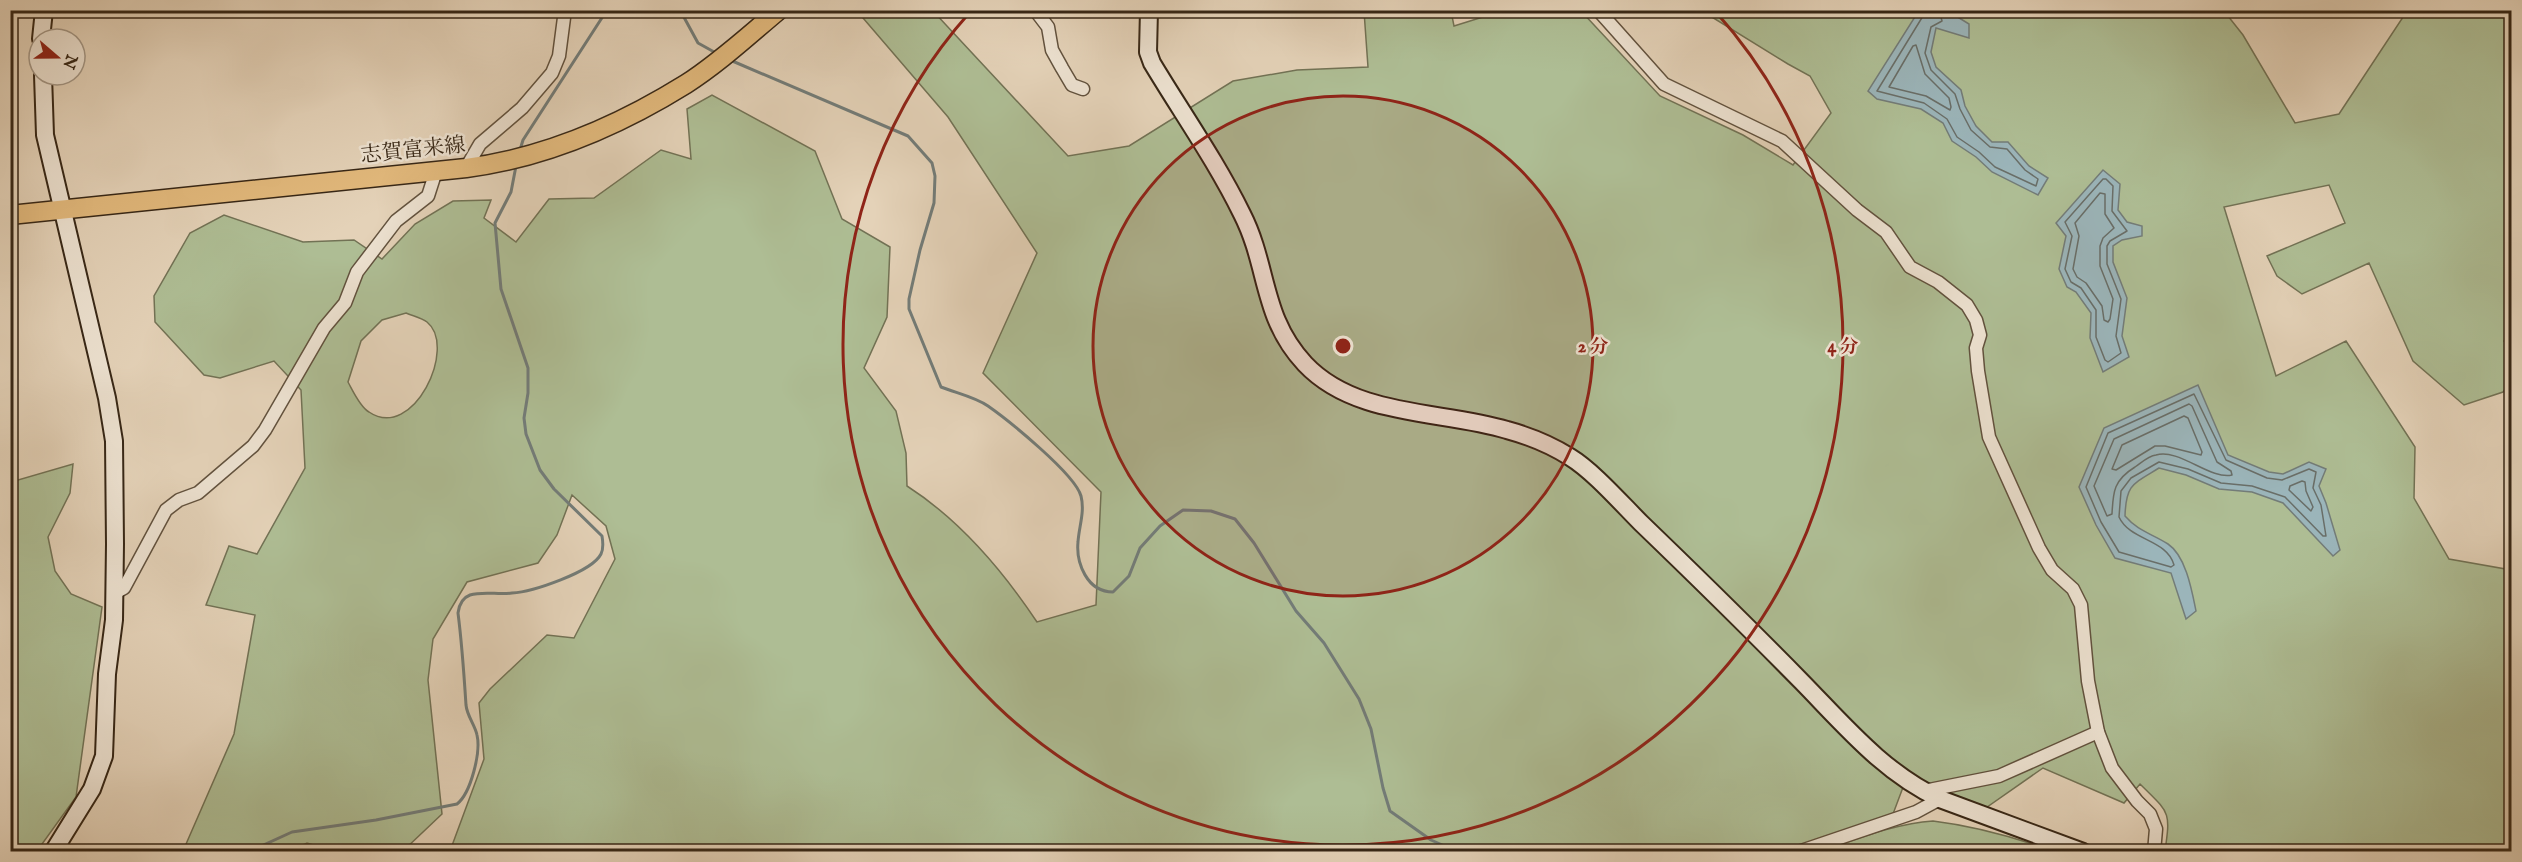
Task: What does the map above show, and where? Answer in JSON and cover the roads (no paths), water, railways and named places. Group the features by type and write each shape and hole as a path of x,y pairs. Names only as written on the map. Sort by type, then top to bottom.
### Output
{"main road":[{"name":"志賀富来線","path":"10,215 466,168 523,158 609,126 644,108 687,83 779,10"}],"street":[{"path":"42,27 44,10"},
{"path":"466,168 480,144 522,108 552,73 560,56 565,10"},
{"path":"1035,10 1048,27 1052,50 1072,85 1083,89"},
{"path":"1149,10 1148,52 1152,63 1206,147 1242,213 1254,244 1269,305 1283,335 1307,366 1322,378 1353,396 1382,405 1506,429 1542,442 1574,460 1731,610 1885,765 1922,791 1940,799 2083,852"},
{"path":"1598,10 1664,84 1782,141 1857,210 1886,232 1910,267 1938,282 1967,305 1976,320 1980,335 1976,348 1978,371 1989,437 2039,548 2052,570 2073,590 2081,605 2088,681 2098,732 2112,768 2150,814 2156,830 2154,852"},
{"path":"43,87 45,135 107,398 114,441 115,593 104,756 92,789 53,852"},
{"path":"115,593 124,588 166,510 179,500 198,493 253,446 324,328 345,303 357,272 396,221 428,196 436,171"},
{"path":"1922,791 1999,776 2098,732"},
{"path":"1798,852 1916,812 1940,799"}],"water":[{"path":"1935,11 1956,16 1969,24 1969,38 1936,28 1931,52 1936,67 1961,90 1965,106 1976,126 1992,142 2008,142 2029,166 2048,178 2038,195 1992,172 1976,157 1952,141 1943,123 1921,109 1877,99 1868,91 1918,12"},
{"path":"2103,170 2120,184 2118,210 2127,222 2142,226 2142,236 2122,240 2113,246 2113,262 2127,298 2122,336 2129,357 2103,372 2090,338 2091,313 2076,292 2067,287 2059,269 2066,236 2056,223"},
{"path":"2198,385 2228,455 2269,472 2283,474 2309,462 2326,469 2319,486 2340,550 2333,556 2283,503 2252,492 2219,489 2186,475 2159,468 2137,482 2129,491 2125,516 2140,529 2168,544 2184,565 2196,611 2186,619 2171,573 2115,558 2096,525 2079,487 2104,428"}],"waterway":[{"path":"520,150 523,140 607,10"},
{"path":"680,10 698,43 716,53"},
{"path":"730,60 908,136 932,163 935,176 934,203 920,250 909,299 909,309 941,387 988,406 1040,448 1076,486 1081,496 1082,508 1078,542 1079,559 1090,582 1104,591 1113,592 1129,576 1140,548 1160,526 1183,510 1211,511 1235,519 1254,543 1296,611 1324,643 1359,699 1371,729 1390,811 1431,840 1458,852"},
{"path":"248,852 292,832 376,820 457,804 471,782 478,751 476,731 466,705 458,613 461,602 467,596 475,594 521,592 547,585 586,568 602,552 602,536 554,489 540,470 526,434 524,418 528,393 528,368 501,289 495,223 511,192 516,166"}]}
